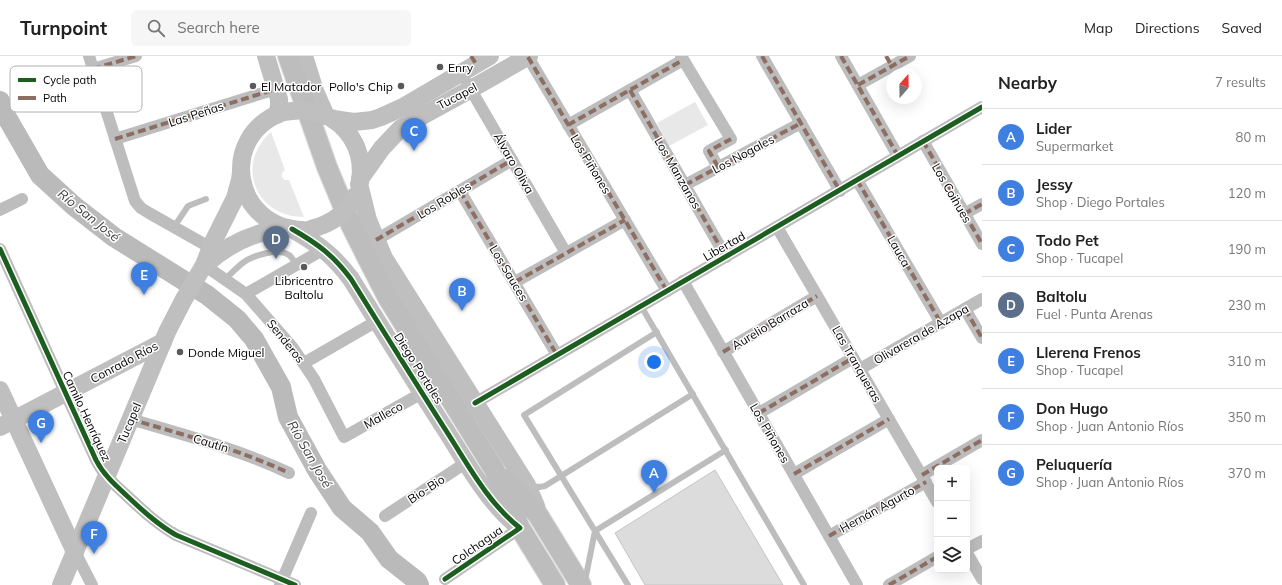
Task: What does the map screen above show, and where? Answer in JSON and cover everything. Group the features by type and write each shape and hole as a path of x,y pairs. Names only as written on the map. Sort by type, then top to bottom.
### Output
{"main road":[{"path":"266,56 276,89 280,114"},
{"name":"Diego Portales","path":"288,56 329,174 368,260 388,298 494,469 520,528 555,585"},
{"path":"304,56 317,96 326,116"},
{"name":"Tucapel","path":"358,186 382,148 402,128 529,56"},
{"name":"Tucapel","path":"326,116 354,122 372,120 381,117 403,107 474,62"},
{"path":"302,110 326,116 343,127 354,142 360,160 358,186 344,211 335,220 324,225 311,229 290,228 271,222 257,211 247,197 242,180 241,172 244,150 250,138 259,126 280,114 302,110"},
{"name":"Tucapel","path":"61,585 171,322 202,270 235,198 241,172"},
{"name":"Diego Portales","path":"358,186 368,220 384,258 527,485 536,506 538,516"},
{"name":"Diego Portales","path":"290,228 324,250 336,260 348,275 467,462 499,509 520,528"},
{"name":"Tucapel","path":"202,270 225,248 248,236 274,229 290,228"},
{"name":"Conrado Ríos","path":"7,424 163,342"},
{"path":"0,390 7,424 75,552"},
{"name":"Diego Portales","path":"494,469 538,516 581,585"}],"street":[{"path":"89,56 92,66"},
{"path":"103,66 136,56"},
{"name":"Los Piñones","path":"529,56 667,291"},
{"path":"762,56 840,191"},
{"path":"841,56 898,156"},
{"path":"858,85 889,61 910,56"},
{"path":"568,124 630,90 682,58 731,139 709,151 718,167"},
{"name":"Álvaro Oliva","path":"474,62 471,89 566,253"},
{"name":"Las Peñas","path":"115,140 276,89"},
{"name":"Los Manzanos","path":"630,90 726,257"},
{"name":"Libertad","path":"475,403 982,107"},
{"path":"106,112 135,201 149,214 211,248"},
{"name":"Los Nogales","path":"685,185 801,123"},
{"name":"Los Coihues","path":"923,142 982,244"},
{"name":"Los Robles","path":"376,240 512,160"},
{"name":"Lauca","path":"857,180 941,323"},
{"name":"Los Sauces","path":"460,190 557,355"},
{"path":"0,210 22,198"},
{"path":"964,214 982,204"},
{"path":"515,282 625,220"},
{"name":"Las Tranqueras","path":"777,227 936,501"},
{"name":"Camilo Henríquez","path":"0,249 96,460 106,477 145,513 164,528 176,535 281,582 295,585"},
{"path":"246,294 324,250"},
{"name":"Senderos","path":"202,270 225,279 246,294 304,363 344,437"},
{"name":"Los Piñones","path":"683,281 857,585"},
{"name":"Aurelio Barraza","path":"723,352 817,296"},
{"name":"Olivarera de Azapa","path":"860,369 982,300"},
{"path":"965,309 982,338"},
{"path":"304,363 377,321"},
{"path":"759,413 853,358"},
{"name":"Malleco","path":"344,437 422,393"},
{"name":"Cautín","path":"130,419 239,452 289,473"},
{"path":"794,474 889,419"},
{"name":"Hernán Agurto","path":"829,536 924,479 982,440"},
{"name":"Bio-Bio","path":"385,516 467,462"},
{"path":"281,582 311,513"},
{"name":"Colchagua","path":"445,580 520,528"},
{"path":"970,547 982,541"},
{"path":"75,552 92,585"},
{"path":"970,558 982,579"},
{"path":"889,585 934,559"}],"lane":[{"path":"174,227 188,206 206,199"},
{"path":"225,279 250,258 266,254 284,253 292,258 297,265"},
{"path":"642,306 804,585"},
{"path":"628,585 524,415 657,332"},
{"path":"527,485 542,486 561,476 693,394"},
{"path":"584,585 595,530 726,450"}],"shaded area":[{"path":"695,102 708,125 669,146 657,123"},
{"path":"271,132 285,170 282,173 282,177 285,180 289,180 304,217 287,215 273,208 263,199 256,187 253,173 254,159 260,145"}],"building":[{"path":"715,470 783,585 645,585 615,533"}],"waterway":[{"name":"Río San José","path":"0,101 6,116 40,175 74,206 114,237 207,295 237,319 254,339 281,387 288,417 317,470 342,508 370,532 389,559 417,581 419,585"}],"marked path":[{"path":"103,66 136,56"},
{"path":"471,56 476,64"},
{"path":"762,56 840,191"},
{"path":"841,56 898,156"},
{"path":"886,56 892,66"},
{"path":"858,85 910,56"},
{"path":"528,57 667,291"},
{"path":"568,125 683,60"},
{"path":"115,139 276,89"},
{"path":"630,90 726,257"},
{"path":"685,185 801,123"},
{"path":"718,167 709,151 731,139"},
{"path":"923,141 982,244"},
{"path":"376,240 512,160"},
{"path":"857,180 941,323"},
{"path":"460,191 557,355"},
{"path":"964,214 982,204"},
{"path":"515,282 625,220"},
{"path":"723,352 817,296"},
{"path":"965,309 982,338"},
{"path":"759,413 853,358"},
{"path":"130,419 231,450 270,464 289,473"},
{"path":"794,474 889,419"},
{"path":"922,475 982,440"},
{"path":"829,536 926,482"},
{"path":"889,585 934,559"}],"cycle path":[{"path":"475,403 982,107"},
{"path":"292,229 324,251 338,263 351,279 478,482 497,506 520,528 445,579"},
{"path":"0,249 96,460 109,479 150,516 176,535 295,585"}],"place":[{"name":"Enry","path":"440,67"},
{"name":"El Matador","path":"253,86"},
{"name":"Pollo's Chip","path":"401,86"},
{"name":"Todo Pet","path":"414,151"},
{"name":"Baltolu","path":"276,259"},
{"name":"Libricentro Baltolu","path":"304,267"},
{"name":"Llerena Frenos","path":"144,295"},
{"name":"Jessy","path":"462,311"},
{"name":"Donde Miguel","path":"180,352"},
{"name":"Peluquería","path":"41,443"},
{"name":"Lider","path":"654,493"},
{"name":"Don Hugo","path":"94,554"}]}
